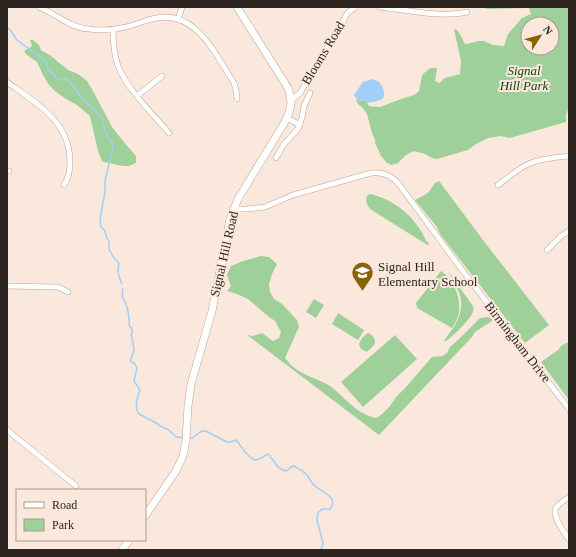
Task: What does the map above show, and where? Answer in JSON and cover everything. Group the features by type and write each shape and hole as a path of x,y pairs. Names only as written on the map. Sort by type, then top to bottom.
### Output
{"main road":[{"path":"237,7 288,88 291,100"},
{"name":"Signal Hill Road","path":"146,515 176,471 183,456 186,440 191,384 212,311 228,227 234,209 238,198 287,118 291,106 291,100"},
{"path":"122,550 128,541"}],"street":[{"path":"41,7 66,22 84,28 98,30 125,27 157,18 168,17 184,21 192,26 206,40 234,83 237,99"},
{"path":"178,19 182,7"},
{"name":"Blooms Road","path":"291,100 300,93 347,14 356,7"},
{"path":"380,7 449,14 467,12"},
{"path":"113,29 114,51 119,68 127,83 169,133"},
{"path":"137,96 162,76"},
{"path":"7,82 48,112 64,134 69,150 70,164 68,177 64,185"},
{"path":"276,158 284,144 300,125 304,106 310,93"},
{"path":"287,118 300,125"},
{"path":"498,185 529,163 544,159 569,156"},
{"name":"Birmingham Drive","path":"234,209 265,207 292,195 371,173 382,173 389,176 394,179 402,189 569,409"},
{"path":"547,250 561,236 569,231"},
{"path":"7,286 50,286 58,287 68,292"},
{"path":"7,430 76,486"},
{"path":"569,497 556,508 555,513 556,518 569,540"}],"green space":[{"name":"Signal Hill Park","path":"479,7 569,7 569,107 566,115 566,122 510,138 501,136 488,138 468,150 437,159 414,151 406,155 398,163 391,165 386,162 381,156 375,143 367,114 356,101 366,101 369,106 380,107 414,95 419,91 422,75 430,68 437,68 435,81 439,83 445,78 460,74 461,61 454,29 457,30 465,44 484,41 493,45 504,46 508,34 520,20 520,56 560,56 560,16 526,16 531,14 529,8 488,9"},
{"path":"30,40 33,40 39,45 41,50 68,70 78,74 87,81 112,127 136,156 136,163 129,166 123,166 102,161 98,151 90,116 77,105 56,92 49,85 37,62 24,51 31,47 32,45"},
{"path":"439,181 549,325 525,343 415,200 428,193 435,183"},
{"path":"370,194 388,200 411,217 428,242 429,246 370,209 366,200 367,196"},
{"path":"261,256 269,257 277,264 269,284 270,292 274,299 282,304 297,320 299,327 285,358 295,369 330,386 362,413 376,418 390,406 396,397 432,357 442,356 447,353 450,347 480,318 488,317 492,319 492,321 475,332 472,337 379,435 247,335 253,336 262,333 273,341 279,338 281,332 275,321 248,299 227,291 231,286 227,275 231,266"},
{"path":"441,271 450,279 458,295 459,315 452,328 417,308 416,303"},
{"path":"448,271 473,306 473,312 461,328 449,339 444,341 454,327 460,315 461,308 460,295"},
{"path":"314,299 324,305 316,318 306,312"},
{"path":"338,313 364,330 358,340 332,324"},
{"path":"368,333 373,336 375,342 367,352 361,349 359,344 362,338"},
{"path":"395,335 417,359 363,407 341,382"},
{"path":"569,342 569,400 541,362 558,350 562,345"}],"water":[{"path":"372,79 381,84 384,97 377,101 367,103 366,101 357,100 354,95 363,82"}],"waterway":[{"path":"7,27 11,30 18,41 45,60 48,69 58,79 67,79 91,107 94,108 98,115 101,115 108,138 113,146 105,181 105,192 100,219 101,227 105,231 109,242 109,249 119,263 118,274 122,284"},
{"path":"123,289 122,297 127,306 129,325 132,329 131,335 134,350 130,361 135,364 137,368 134,381 140,390 136,403 137,411 139,414 169,430 176,437 183,439"},
{"path":"189,439 201,431 206,431 227,442 236,440 247,455 252,459 255,460 268,454 280,469 287,471 294,466 307,475 314,485 328,495 333,501 330,509 322,509 318,513 317,520 323,543 321,550"}],"place":[{"name":"Signal Hill Elementary School","path":"363,292"}]}
